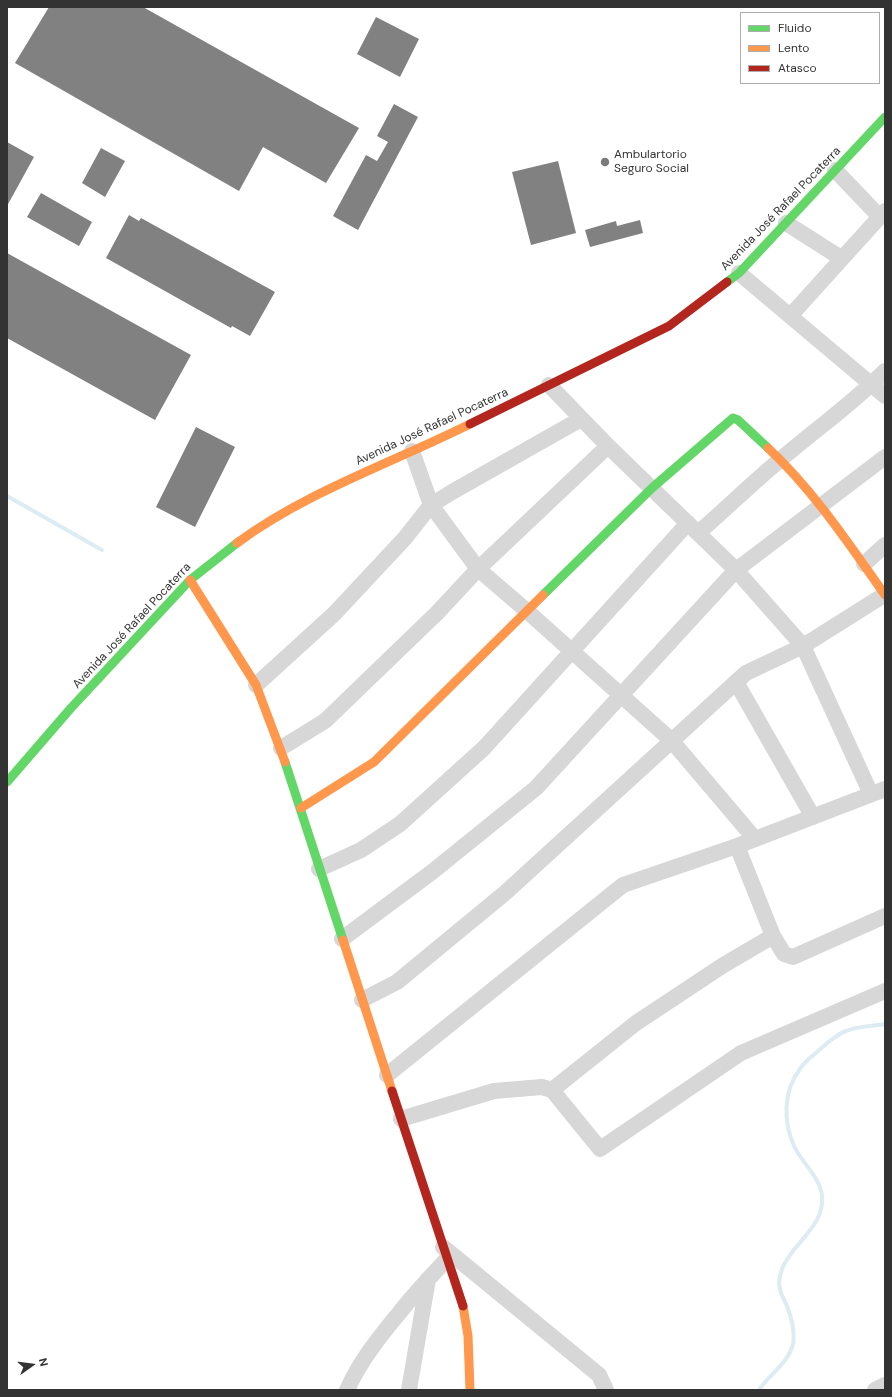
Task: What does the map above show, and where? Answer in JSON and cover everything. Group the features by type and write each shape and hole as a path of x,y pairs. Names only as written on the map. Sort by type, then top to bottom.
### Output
{"street":[{"name":"Avenida José Rafael Pocaterra","path":"7,782 71,708 190,580 259,527 286,510 315,495 434,442 669,326 739,273 885,117"},
{"path":"791,315 882,213 835,170"},
{"path":"786,223 841,258"},
{"path":"739,273 791,315 885,396"},
{"path":"319,869 361,850 400,824 484,748 580,641 693,528 872,384 885,371"},
{"path":"387,1075 623,885 755,839 878,791 803,646 736,570 608,446 549,385"},
{"path":"301,808 374,762 652,488 733,418 738,420 780,459 821,506 885,595 803,646 746,673 505,893 397,982 362,1000"},
{"path":"256,686 334,614 405,538 431,505 582,419"},
{"path":"282,748 325,721 437,613 478,569 608,446"},
{"path":"412,452 431,505 478,569 621,694 671,740 755,839"},
{"path":"342,939 432,872 536,788 736,570 885,457"},
{"path":"864,564 885,545"},
{"path":"190,580 256,686 282,748 319,869 465,1312 468,1336 470,1390"},
{"path":"736,682 813,817"},
{"path":"736,846 772,936 784,954 793,957 885,916"},
{"path":"552,1090 636,1023 722,966 772,936"},
{"path":"401,1119 494,1091 542,1087 552,1090 600,1149 741,1053 885,991"},
{"path":"347,1390 351,1380 375,1342 429,1277 445,1253"},
{"path":"445,1253 599,1375 606,1390"},
{"path":"409,1390 429,1277"},
{"path":"875,1390 885,1385"}],"building":[{"path":"49,7 143,7 359,128 326,183 263,147 239,191 15,63"},
{"path":"376,17 419,39 400,77 357,54"},
{"path":"394,104 418,117 358,230 333,216 366,155 377,161 388,142 377,136"},
{"path":"7,142 34,157 7,206"},
{"path":"101,148 125,161 105,197 82,183"},
{"path":"558,161 576,233 531,245 512,172"},
{"path":"41,193 92,222 79,246 27,217"},
{"path":"129,215 139,221 141,218 275,292 250,336 232,326 231,328 106,258"},
{"path":"640,220 643,233 590,247 585,230 616,221 617,226"},
{"path":"7,253 191,355 155,420 7,338"},
{"path":"196,427 235,447 195,527 156,507"}],"waterway":[{"path":"7,496 102,550"},
{"path":"759,1390 783,1363 791,1351 793,1344 794,1336 792,1322 779,1287 782,1269 793,1251 813,1226 822,1207 821,1189 814,1176 797,1152 790,1136 786,1106 790,1087 794,1078 804,1064 834,1037 851,1029 885,1024"}],"traffic: fast":[{"path":"727,282 739,273 885,117"},
{"path":"543,595 652,488 733,418 738,420 768,448"},
{"path":"7,782 71,708 190,580 237,543"},
{"path":"285,762 343,940"}],"traffic: slow":[{"path":"237,543 292,508 321,493 470,424"},
{"path":"768,448 816,500 885,595"},
{"path":"190,580 256,685 285,762"},
{"path":"301,808 374,762 543,595"},
{"path":"343,940 392,1091"},
{"path":"463,1306 468,1336 470,1390"}],"traffic: jam":[{"path":"470,424 669,326 727,282"},
{"path":"392,1091 463,1306"}],"place":[{"name":"Ambulartorio Seguro Social","path":"605,162"}]}
